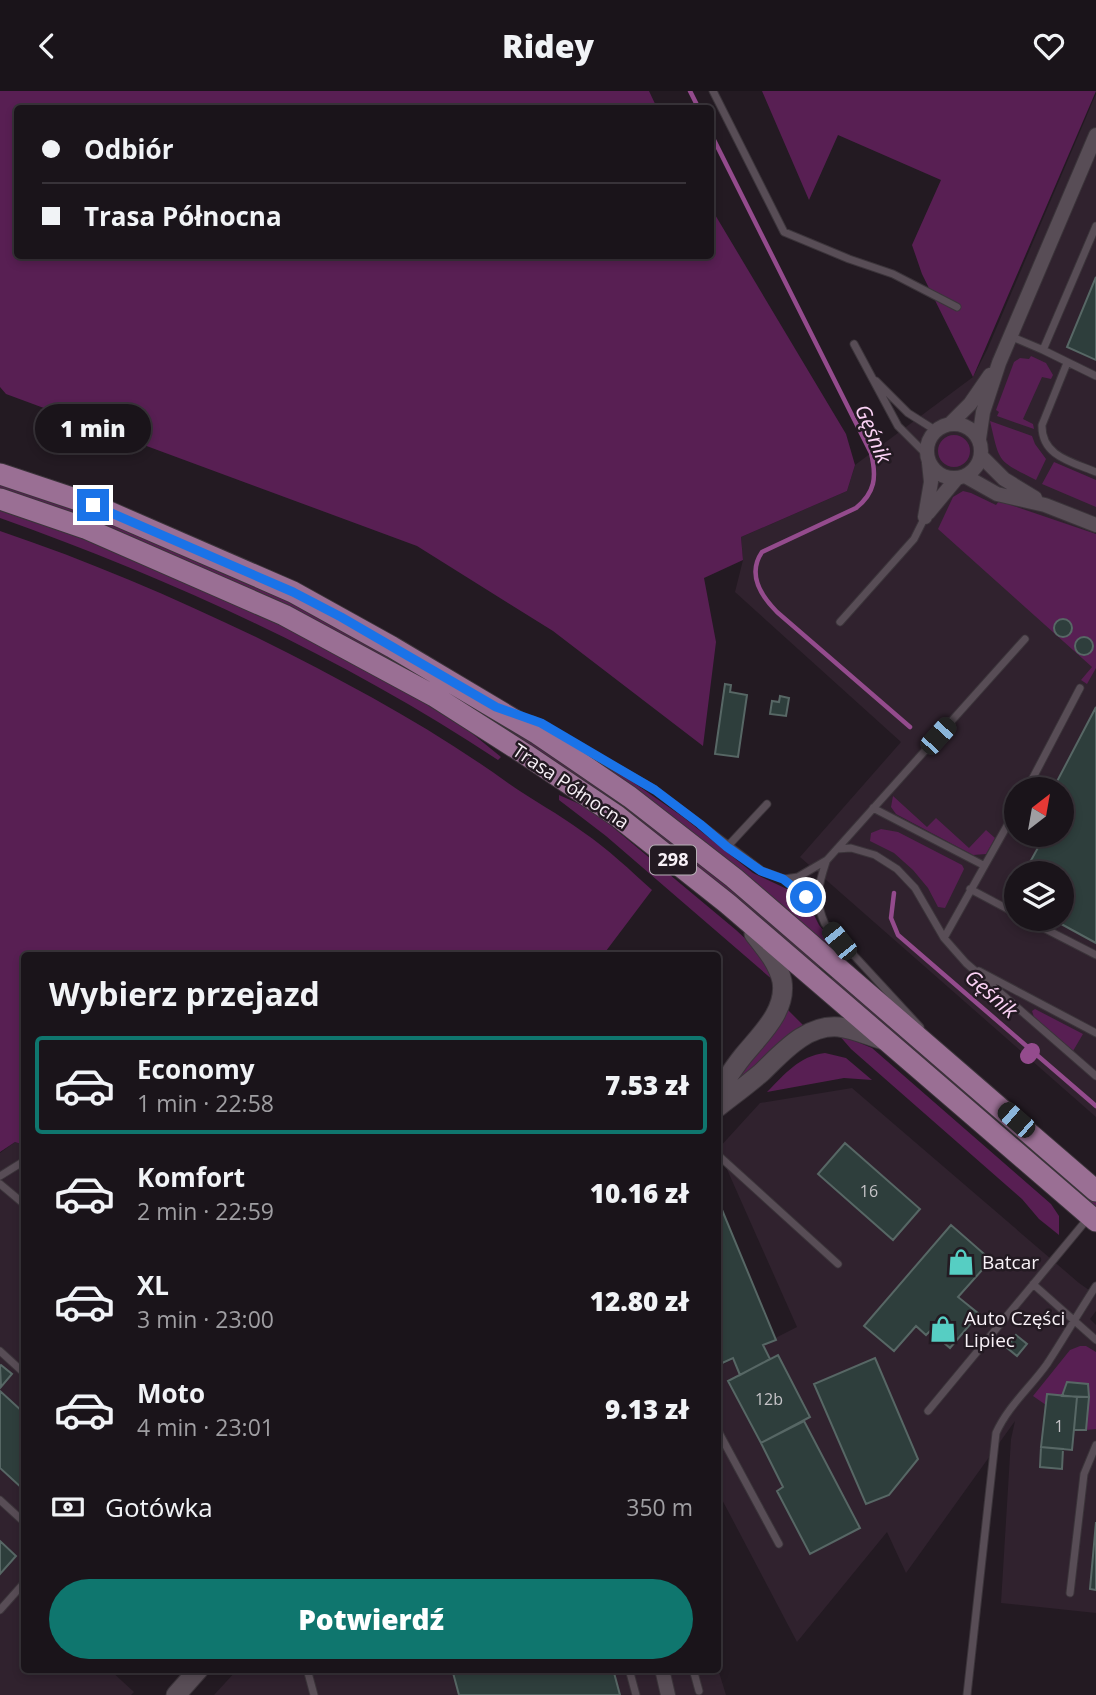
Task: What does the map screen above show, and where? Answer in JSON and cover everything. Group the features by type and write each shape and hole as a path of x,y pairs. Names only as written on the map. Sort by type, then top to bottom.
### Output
{"main road":[{"name":"Trasa Północna","path":"0,474 93,505 293,592 496,707 630,797 734,877 1096,1191"},
{"name":"Trasa Północna","path":"0,499 85,528 284,615 434,696 525,754 617,816 728,904 1093,1219"}],"street":[{"path":"925,517 961,477 978,464 981,456 979,439 983,412 999,363 1096,135"},
{"path":"925,517 931,482 927,445 935,430 951,423 970,404 999,363"},
{"path":"951,423 967,427 979,439"},
{"path":"981,456 1004,479 1045,505"},
{"path":"927,458 940,475 961,477 998,493 1045,505 1096,525"},
{"path":"721,1088 772,1020 778,1010 782,990 782,979 768,951 728,904"},
{"path":"721,1105 760,1074 785,1048 803,1036 821,1029 839,1027 890,1042"},
{"path":"176,1695 195,1673"},
{"path":"663,1673 668,1695"}],"lane":[{"path":"713,91 784,232 893,274 957,307"},
{"path":"1043,350 1096,226"},
{"path":"1010,336 1096,376"},
{"path":"854,344 898,426 927,458"},
{"path":"1067,363 1042,425 1042,434 1049,450 1056,456 1096,472"},
{"path":"868,373 908,413 935,430"},
{"path":"840,622 914,539 925,517"},
{"path":"783,879 798,877 827,860 1025,639"},
{"path":"1033,777 1080,688"},
{"path":"496,707 541,723 612,763 655,790 761,871 783,879 817,907 825,924 839,941 908,1012 941,1055"},
{"path":"727,847 768,804"},
{"path":"873,808 983,865"},
{"path":"944,938 983,865 992,855 1004,832"},
{"path":"837,849 851,848 875,855 897,869 915,888 944,938 966,963 1096,1076"},
{"path":"817,907 820,881 827,860"},
{"path":"970,889 1004,907"},
{"path":"1049,931 1096,955"},
{"path":"966,963 1096,1033"},
{"path":"721,1158 838,1264"},
{"path":"0,1176 21,1163"},
{"path":"0,1184 21,1202"},
{"path":"928,1411 1033,1284 1093,1219"},
{"path":"1033,1284 1096,1339"},
{"path":"967,1695 996,1433 1013,1404 1045,1366 1096,1286"},
{"path":"0,1351 21,1370"},
{"path":"721,1437 779,1544"},
{"path":"1070,1593 1084,1474 1096,1444"},
{"path":"0,1500 21,1519"},
{"path":"0,1610 21,1586"},
{"path":"308,1673 314,1695"},
{"path":"630,1673 636,1695"},
{"path":"694,1673 699,1692"}],"shaded area":[{"path":"0,91 649,91 656,105 14,105 14,259 714,259 714,213 846,434 855,465 847,491 741,537 743,560 704,578 716,642 703,746 553,631 417,546 6,394 0,387"},
{"path":"762,91 1096,91 973,377 922,274 912,245 941,180 838,135 809,200"},
{"path":"1096,94 1096,1117 800,857 901,742 735,592 743,560 741,537 847,491 855,465 973,377"},
{"path":"1031,356 1046,363 1053,375 1051,379 1042,377 1023,419 1033,424 1034,429 997,416 999,412 996,410 1014,362 1020,358 1029,359"},
{"path":"990,421 1032,436 1046,459 1036,480 1002,459"},
{"path":"954,435 965,440 970,451 965,462 954,467 943,462 938,451 943,440"},
{"path":"1054,462 1096,480 1096,507 1042,484"},
{"path":"0,481 222,568 304,608 499,720 642,817 822,964 818,969 754,913 289,608 152,546 0,488"},
{"path":"963,491 996,505 999,501 1096,534 1096,668 1087,684 1081,680 1092,667 938,529 953,497"},
{"path":"0,506 66,530 259,612 422,699 463,726 501,757 498,760 380,688 256,624 130,568 0,518"},
{"path":"0,531 164,595 260,639 355,688 448,743 574,825 652,890 605,952 21,952 21,1144 15,1142 0,1152"},
{"path":"598,762 624,776 683,817 753,873 789,890 811,909 819,925 838,947 833,952 597,764"},
{"path":"559,795 591,809 736,930 763,955 774,981 606,836 559,800"},
{"path":"893,796 927,827 936,818 969,848 986,830 995,838 986,854 973,855 896,814 891,807"},
{"path":"881,829 898,832 962,865 964,869 945,908 938,907 928,888 894,853 870,841 871,833"},
{"path":"834,975 1096,1202 1096,1210 830,980"},
{"path":"785,1007 806,1028 744,1076 741,1074"},
{"path":"1035,1009 1083,1034 1073,1051 1034,1017 1032,1011"},
{"path":"838,1034 872,1048 1051,1204 1059,1216 1059,1235 1039,1219 1022,1199 851,1049"},
{"path":"825,1053 846,1058 872,1080 844,1078 767,1092 800,1062"},
{"path":"852,1088 1096,1295 1096,1311 1090,1319 1096,1325 1096,1613 1001,1603 1011,1439 1015,1421 906,1573 887,1532 797,1642 721,1498 721,1359 724,1364 797,1327 721,1156 721,1146 760,1103"},
{"path":"15,1142 21,1144 21,1673 113,1673 134,1692 131,1695 0,1695 0,1153"},
{"path":"1086,1346 1096,1352 1096,1429 1086,1430 1088,1384 1067,1382 1062,1396 1047,1394 1046,1405 1033,1396 1070,1350"},
{"path":"234,1673 719,1673 726,1695 214,1695"}],"building":[{"path":"1096,277 1096,360 1067,347"},
{"path":"1063,619 1069,622 1072,628 1069,634 1063,637 1057,634 1054,628 1057,622"},
{"path":"1084,637 1090,640 1093,646 1090,652 1084,655 1078,652 1075,646 1078,640"},
{"path":"725,684 731,685 730,692 747,695 738,757 715,754"},
{"path":"780,696 789,698 786,716 770,714 772,701 779,702"},
{"path":"1096,707 1096,943 1074,931 1074,861 1031,861 1038,847 1074,847 1074,777 1059,777"},
{"path":"845,1143 920,1209 893,1240 818,1174"},
{"path":"721,1207 776,1340 763,1345 770,1359 740,1375 733,1358 721,1364"},
{"path":"951,1225 991,1260 958,1297 979,1314 950,1348 930,1331 926,1335 916,1326 894,1351 864,1326"},
{"path":"1016,1335 1027,1344 1017,1356 1006,1347"},
{"path":"778,1355 810,1417 761,1443 728,1381"},
{"path":"875,1358 918,1459 889,1495 866,1504 814,1384"},
{"path":"0,1366 12,1374 1,1387"},
{"path":"1067,1382 1088,1384 1089,1397 1062,1396"},
{"path":"0,1391 21,1410 21,1487 0,1468"},
{"path":"1047,1394 1077,1397 1072,1450 1041,1447"},
{"path":"1077,1397 1089,1397 1086,1430 1074,1430"},
{"path":"804,1421 860,1528 810,1554 777,1491 783,1487 761,1443"},
{"path":"1041,1447 1063,1449 1062,1469 1040,1467"},
{"path":"1096,1522 1096,1590 1090,1589"},
{"path":"0,1541 16,1556 0,1574"},
{"path":"453,1673 614,1673 620,1695 459,1695"}],"waterway":[{"name":"Gęśnik","path":"690,91 697,105"},
{"name":"Gęśnik","path":"714,140 871,453 874,470 871,490 856,508 762,552 756,568 758,584 765,599 777,612 910,727"},
{"name":"Gęśnik","path":"894,893 891,918 898,935 1096,1106"},
{"name":"Gęśnik","path":"1028,1056 1032,1051"}],"place":[{"name":"Batcar","path":"961,1262"},
{"name":"Auto Części Lipiec","path":"943,1329"}],"route":[{"path":"93,505 293,592 496,707 541,723 655,790 727,847 761,871 783,879 806,897"}]}
